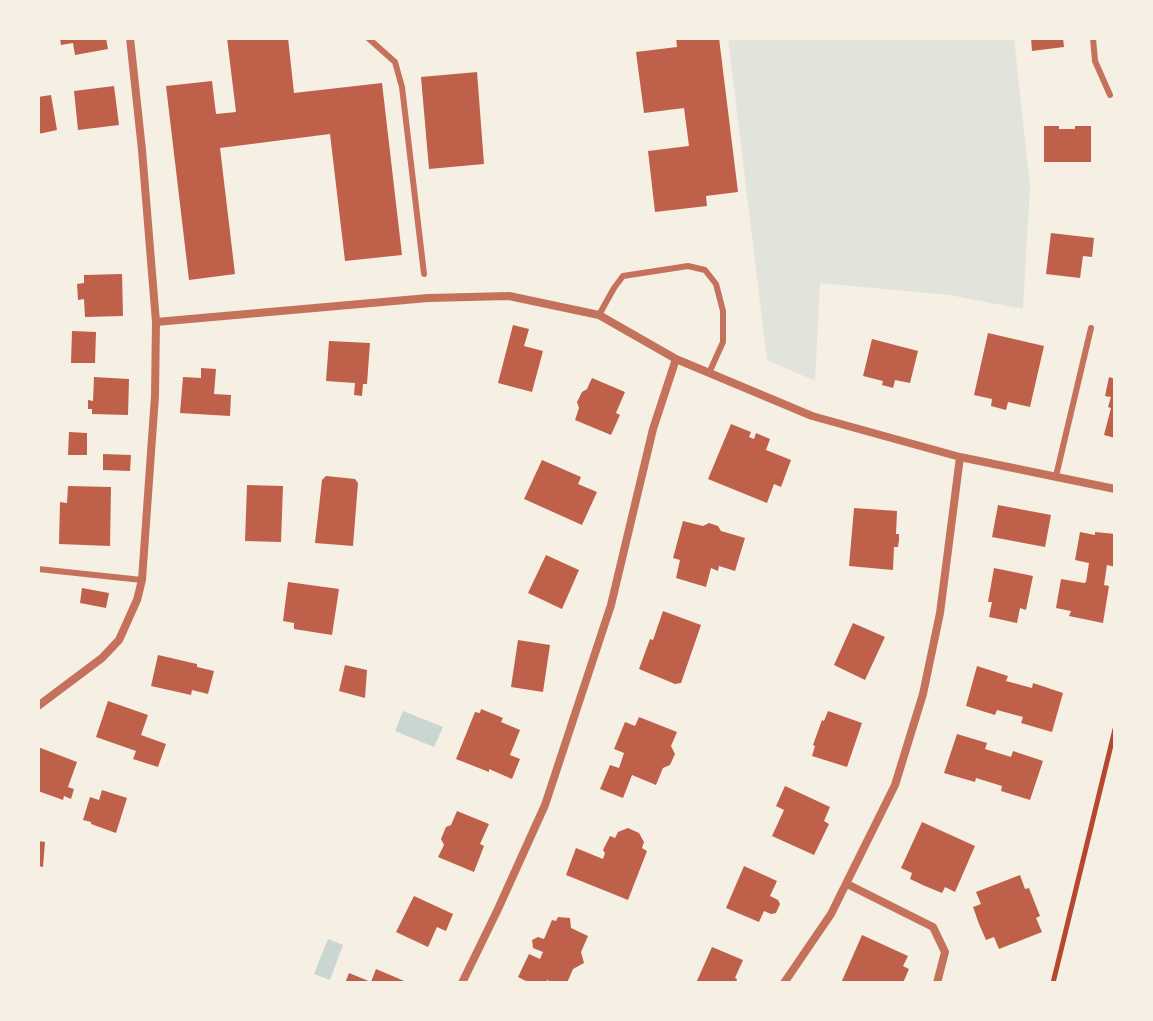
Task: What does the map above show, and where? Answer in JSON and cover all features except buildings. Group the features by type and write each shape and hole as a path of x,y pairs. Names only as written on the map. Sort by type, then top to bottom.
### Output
{"street":[{"path":"38,706 102,658 119,640 137,600 142,580 155,396 156,322 130,38"},
{"path":"156,322 459,296 509,296 599,315 676,359 812,416 960,457 1115,489"},
{"path":"462,983 545,805 611,605 653,429 676,359"},
{"path":"784,983 824,926 895,785 923,694 940,613 960,457"},
{"path":"847,884 933,927 945,952 937,983"}],"lane":[{"path":"368,38 395,62 402,87 424,274"},
{"path":"1093,38 1095,61 1110,95"},
{"path":"599,315 623,276 688,266 705,270 716,284 723,311 723,342 709,373"},
{"path":"1056,476 1091,328"},
{"path":"38,569 142,580"}],"path":[{"path":"1053,983 1115,729"}],"shaded area":[{"path":"728,38 1014,38 1030,185 1023,309 949,295 820,283 815,381 767,360"},
{"path":"403,711 443,727 434,747 395,731"},
{"path":"328,939 343,945 330,980 314,974"}]}
